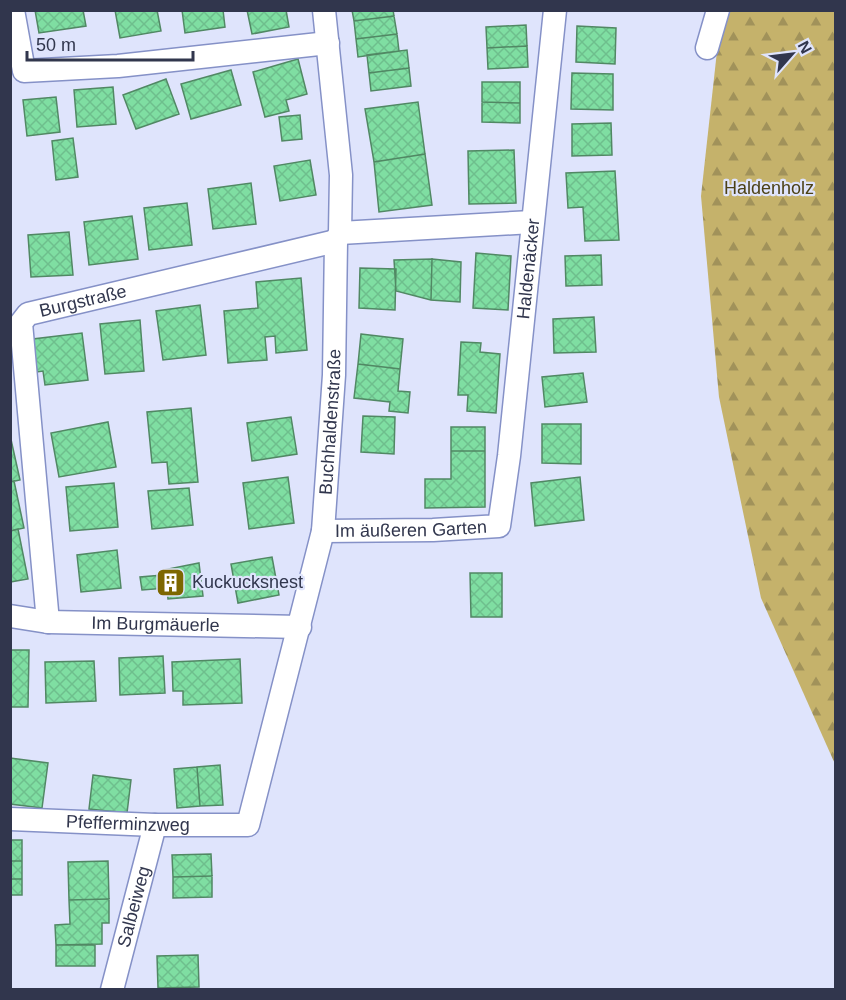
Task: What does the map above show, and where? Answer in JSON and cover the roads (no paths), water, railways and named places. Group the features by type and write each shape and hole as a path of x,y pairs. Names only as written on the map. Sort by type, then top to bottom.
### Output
{"street":[{"path":"13,10 24,71 118,66 328,43"},
{"name":"Buchhaldenstraße","path":"248,825 323,531 334,375 341,175 324,10"},
{"name":"Haldenäcker","path":"499,526 509,456 555,10"},
{"path":"707,48 718,10"},
{"name":"Burgstraße","path":"48,622 21,322 27,314 338,237 532,222"},
{"name":"Im äußeren Garten","path":"323,531 433,530 499,526"},
{"name":"Im Burgmäuerle","path":"10,616 48,622 300,627"},
{"name":"Pfefferminzweg","path":"10,819 155,825 248,825"},
{"name":"Salbeiweg","path":"112,990 155,825"}],"place":[{"name":"Kuckucksnest","path":"171,582"}],"park label":[{"name":"Haldenholz","path":"769,188"}]}
